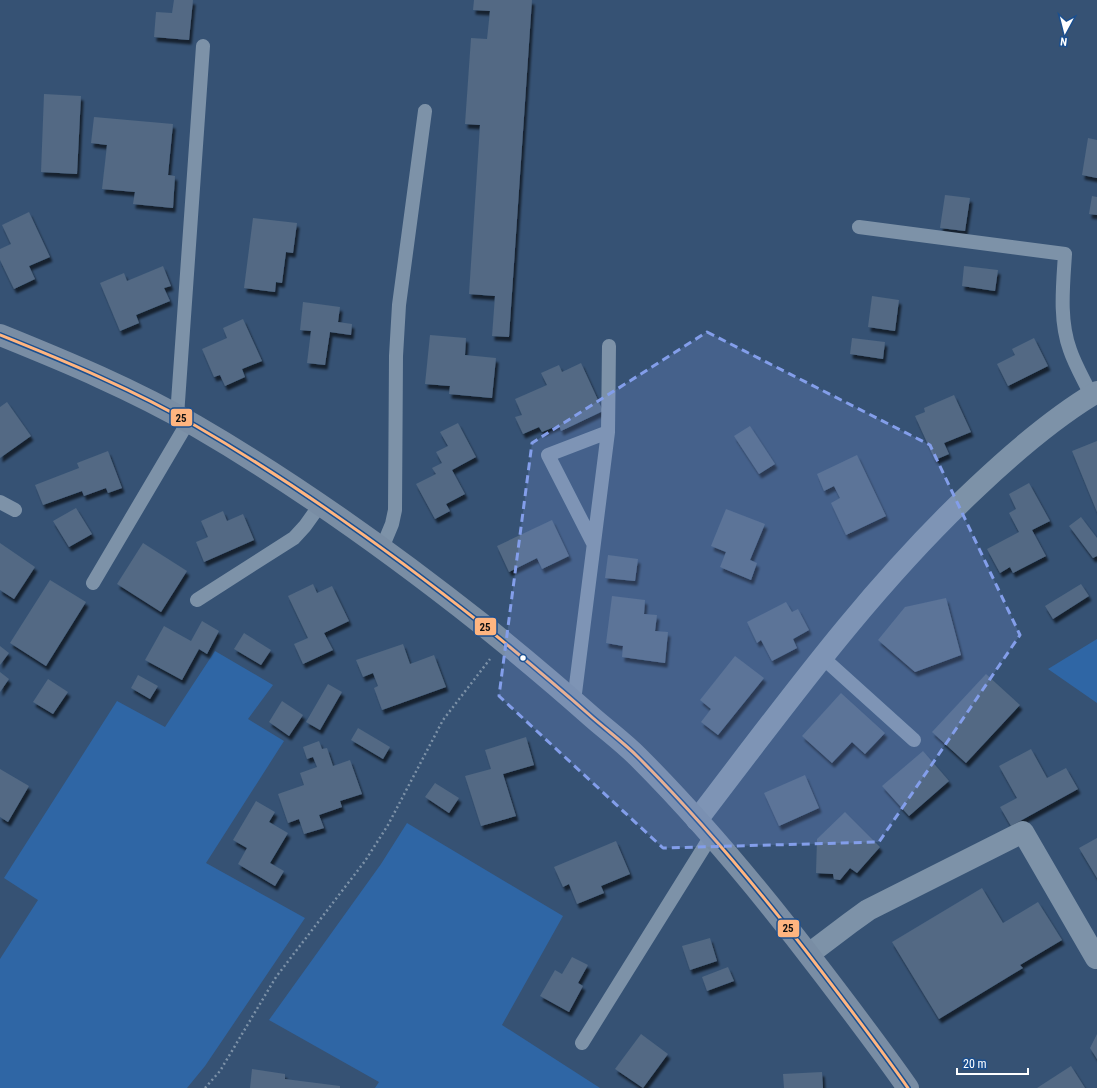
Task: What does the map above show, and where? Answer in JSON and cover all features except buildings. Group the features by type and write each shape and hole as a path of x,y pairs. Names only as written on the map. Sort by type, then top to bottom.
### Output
{"street":[{"path":"0,335 119,386 183,419 253,461 382,548 503,641 635,755 704,828 809,954 856,1016 901,1085"},
{"path":"704,828 822,657 859,611 892,574 958,505 1024,445 1094,393"},
{"path":"809,954 868,910 1024,832 1096,958"}],"lane":[{"path":"93,582 183,419 203,46"},
{"path":"382,548 392,524 395,510 396,356 399,305 425,111"},
{"path":"859,227 1065,254 1062,304 1070,350 1094,393"},
{"path":"574,701 608,432 609,346"},
{"path":"593,543 548,455 608,432"},
{"path":"0,502 15,510"},
{"path":"197,600 294,538 305,526 320,505"},
{"path":"822,657 914,740"},
{"path":"582,1043 704,828"}],"path":[{"path":"205,1088 220,1071 276,977 365,861 388,825 443,720 503,641"}],"highlighted area":[{"path":"707,332 930,445 1020,635 879,842 663,848 499,696 532,443"}],"shaded area":[{"path":"1097,639 1097,703 1048,669"},
{"path":"215,651 273,685 248,719 284,741 206,863 305,918 205,1066 187,1088 0,1088 0,959 38,900 4,878 117,701 165,727"},
{"path":"407,823 563,916 502,1025 600,1088 375,1088 379,1082 269,1020 381,864"}],"transit line":[{"name":"25","path":"0,335 75,366 149,400 196,426 270,471 343,520 449,598 552,682 638,757 711,835 779,916 855,1015 908,1088"}]}
